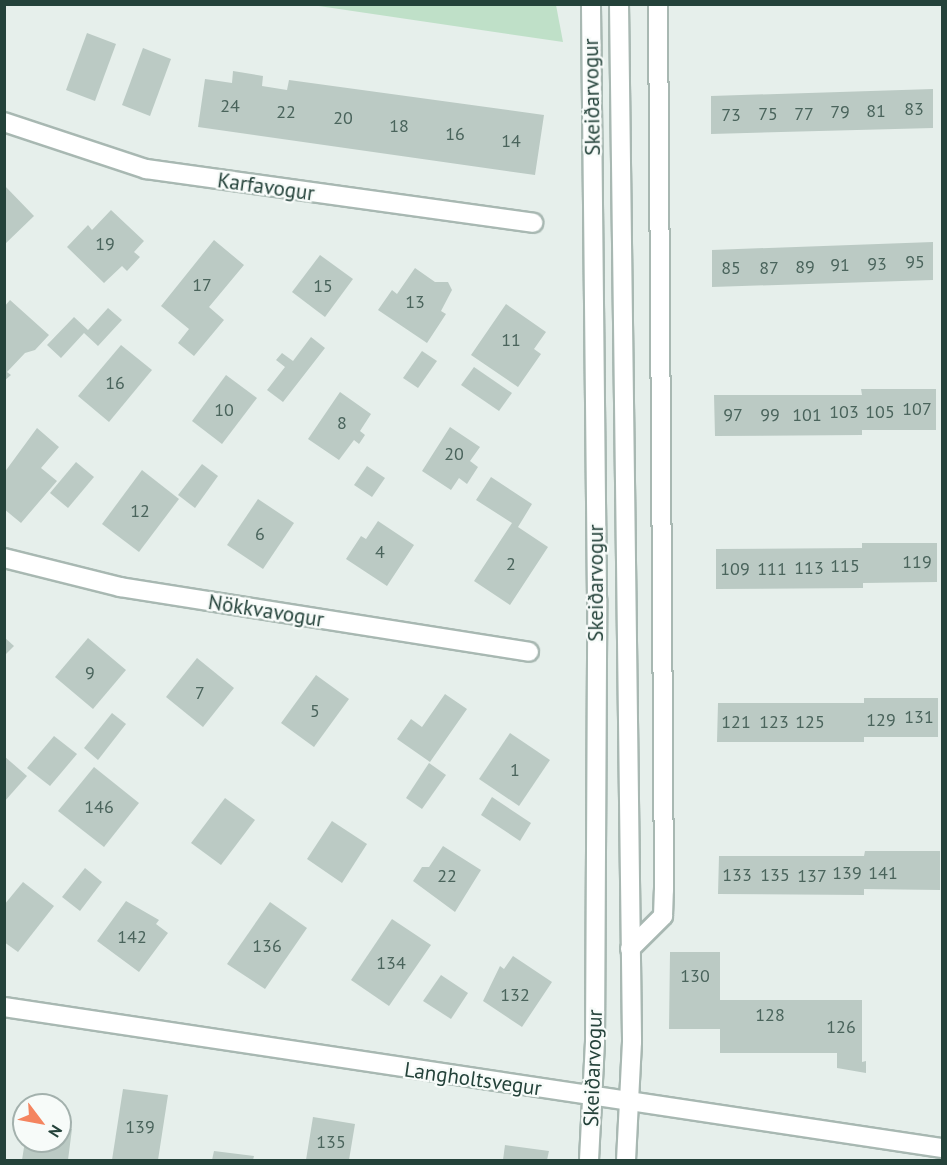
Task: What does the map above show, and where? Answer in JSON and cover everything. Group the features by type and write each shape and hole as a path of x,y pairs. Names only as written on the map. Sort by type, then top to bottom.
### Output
{"street":[{"name":"Skeiðarvogur","path":"589,1161 591,1095 596,1042 597,599 591,4"},
{"name":"Skeiðarvogur","path":"619,4 630,950 626,1161"},
{"path":"630,950 663,916 664,890 658,4"},
{"name":"Karfavogur","path":"4,122 146,169 533,223"},
{"name":"Nökkvavogur","path":"4,558 120,587 529,652"},
{"name":"Langholtsvegur","path":"4,1007 942,1148"}],"green space":[{"path":"312,5 556,5 563,42"}],"building":[{"path":"87,33 116,44 95,101 66,90"},
{"path":"143,48 171,59 150,116 122,105"},
{"path":"233,71 263,76 262,86 287,90 289,80 544,115 535,175 198,127 205,79 232,83"},
{"path":"933,89 933,128 711,134 711,96"},
{"path":"4,185 34,216 4,245"},
{"path":"111,210 144,241 134,252 140,257 127,271 122,266 104,283 67,247 88,225 92,230"},
{"path":"214,240 244,265 209,307 224,320 194,356 178,343 189,329 161,306"},
{"path":"933,242 933,280 712,287 712,250"},
{"path":"320,255 353,279 325,317 292,292"},
{"path":"415,268 435,282 448,282 452,290 441,311 446,314 427,343 378,310 392,290 397,294"},
{"path":"10,300 49,335 35,350 25,353 7,372 11,375 4,381 4,307"},
{"path":"506,304 546,332 534,349 541,354 518,387 471,355"},
{"path":"108,308 122,320 98,346 84,333 61,358 47,345 74,317 88,330"},
{"path":"311,337 325,348 283,402 267,390 285,367 276,360 282,353 293,361"},
{"path":"121,345 152,370 109,422 78,396"},
{"path":"422,351 437,361 418,388 403,378"},
{"path":"474,367 512,393 499,411 461,385"},
{"path":"226,375 257,398 222,444 192,421"},
{"path":"861,389 936,389 936,430 862,430 862,435 715,436 714,395 862,395"},
{"path":"340,392 371,414 360,431 365,435 359,444 354,440 339,460 308,439"},
{"path":"450,427 480,447 470,461 478,467 467,484 459,478 451,490 422,471"},
{"path":"37,428 59,447 41,468 57,481 21,523 4,509 4,473"},
{"path":"76,462 94,477 68,508 50,493"},
{"path":"202,464 218,476 195,508 178,495"},
{"path":"367,466 385,478 372,497 354,485"},
{"path":"142,470 179,499 139,552 102,524"},
{"path":"491,477 532,504 518,527 548,547 510,605 474,581 512,523 476,500"},
{"path":"258,499 294,523 263,569 227,545"},
{"path":"378,521 414,545 387,586 346,559 361,536 366,539"},
{"path":"862,543 937,543 937,582 863,583 863,588 716,589 716,549 862,548"},
{"path":"4,637 14,646 4,656"},
{"path":"88,638 126,670 93,709 55,677"},
{"path":"197,658 234,688 203,727 166,697"},
{"path":"316,675 349,699 314,747 281,723"},
{"path":"445,694 467,709 430,762 397,739 411,719 422,727"},
{"path":"864,698 938,698 938,737 864,737 864,742 717,742 718,703 864,703"},
{"path":"112,713 126,724 98,760 84,748"},
{"path":"510,733 550,760 519,806 479,779"},
{"path":"54,736 77,754 50,786 27,768"},
{"path":"4,756 27,776 4,802"},
{"path":"429,763 446,775 422,809 406,798"},
{"path":"94,767 139,803 104,847 58,811"},
{"path":"492,797 531,823 520,841 481,815"},
{"path":"225,798 255,820 221,865 191,843"},
{"path":"332,821 367,844 342,883 307,859"},
{"path":"443,846 481,870 455,912 413,881 422,867 429,867"},
{"path":"865,851 940,851 940,890 864,889 864,895 718,894 719,856 864,856"},
{"path":"85,868 102,882 80,911 62,897"},
{"path":"23,882 54,906 18,952 4,942 4,905"},
{"path":"126,901 159,920 156,924 168,933 139,972 97,941"},
{"path":"270,902 307,928 265,989 227,964"},
{"path":"392,919 431,945 389,1006 351,980"},
{"path":"670,952 720,952 720,1000 862,1000 862,1062 866,1061 866,1073 837,1068 837,1053 720,1053 720,1029 669,1029"},
{"path":"513,956 552,982 522,1027 483,1001 500,966 504,969"},
{"path":"441,975 468,993 451,1019 423,1001"},
{"path":"123,1089 168,1095 158,1160 112,1160"},
{"path":"313,1117 355,1124 349,1160 306,1160"},
{"path":"505,1145 549,1151 547,1160 503,1160"},
{"path":"214,1151 254,1156 253,1160 212,1160"},
{"path":"23,1153 69,1153 68,1160 22,1160"}]}
